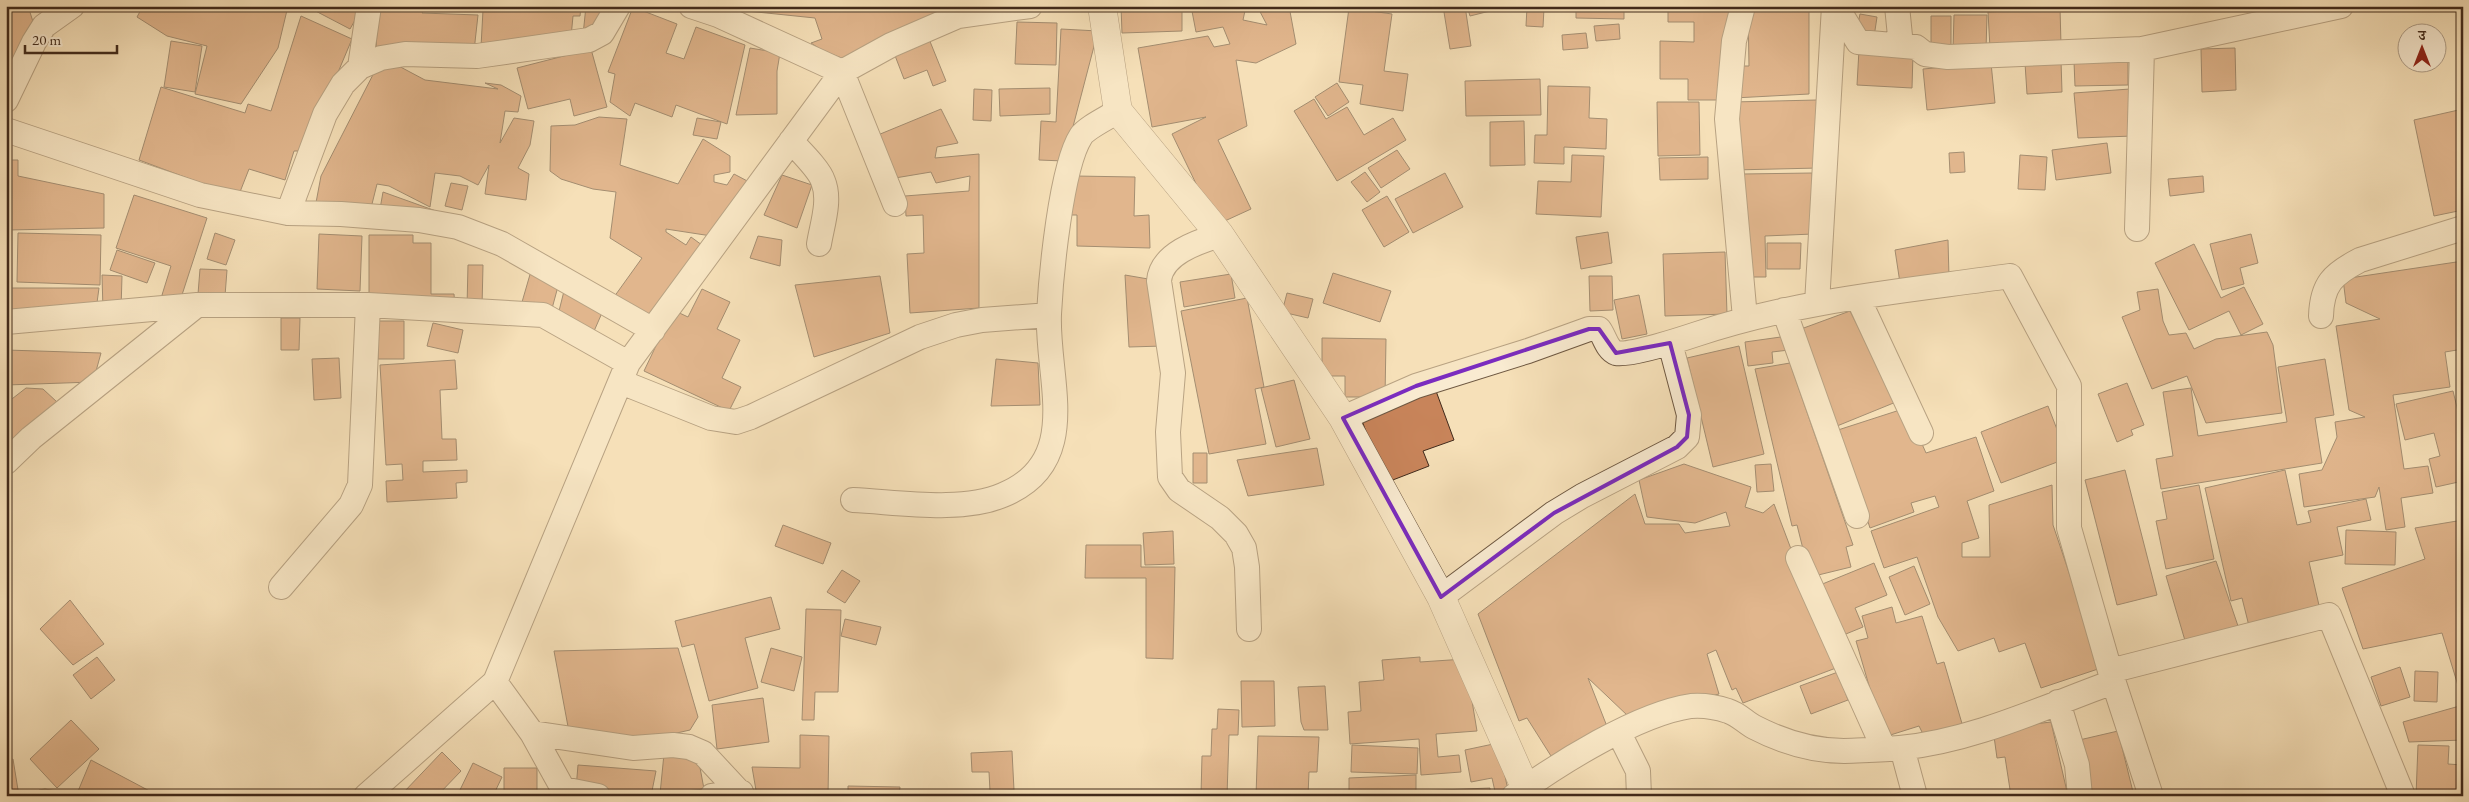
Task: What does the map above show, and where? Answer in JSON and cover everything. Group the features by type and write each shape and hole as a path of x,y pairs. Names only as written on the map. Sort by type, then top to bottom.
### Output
{"street":[{"path":"6,100 34,42 41,16 72,6"},
{"path":"360,67 369,6"},
{"path":"288,213 325,114 342,84 360,67 381,58 405,54 477,56 589,40 602,33 618,6"},
{"path":"691,6 718,15 842,72 894,204"},
{"path":"366,796 495,682 625,372 652,330 842,72 891,45 958,16 1030,6"},
{"path":"1102,6 1118,110 1220,235 1343,418 1442,597 1523,793 1619,733 1646,719 1691,706 1712,706 1731,712 1754,726 1794,744 1815,750 1893,748 1953,738 2058,702 2111,677 2329,615 2403,796"},
{"path":"1743,6 1734,41 1727,119 1745,318"},
{"path":"1835,6 1858,42 1916,47 1924,54 1948,57 2142,49 2341,6"},
{"path":"1817,304 1835,6"},
{"path":"1897,6 1901,46"},
{"path":"2137,229 2142,49"},
{"path":"853,500 918,504 982,502 1002,496 1023,485 1035,475 1045,458 1052,440 1057,407 1049,315 1057,233 1068,168 1082,135 1118,110"},
{"path":"6,130 200,195 288,213 341,214 419,220 458,227 502,244 652,330"},
{"path":"791,141 823,179 826,188 826,201 819,244"},
{"path":"2321,316 2321,302 2325,288 2331,278 2346,268 2360,260 2463,228"},
{"path":"1220,235 1196,242 1168,262 1160,271 1159,282 1173,373 1168,432 1169,469 1170,477 1179,490 1220,518 1236,534 1244,548 1247,567 1248,630"},
{"path":"1343,418 1416,386 1528,351 1589,329 1599,329 1610,349 1616,353 1670,342 1745,318 1784,310 2010,276 2069,386 2069,528 2111,677 2151,796"},
{"path":"1858,298 1921,433"},
{"path":"6,322 197,305 368,305 543,315 625,372 711,418 736,422 751,418 920,337 956,324 1049,315"},
{"path":"6,462 31,438 197,305"},
{"path":"282,587 351,505 360,485 368,305"},
{"path":"1784,310 1857,516"},
{"path":"1442,597 1554,514 1582,496 1677,447 1687,437 1688,415 1670,342"},
{"path":"1798,558 1915,796"},
{"path":"495,682 532,733 563,792 598,796"},
{"path":"2058,702 2077,765 2080,796"},
{"path":"532,733 633,748 689,747 702,753 742,794"},
{"path":"1619,733 1638,771 1640,796"},
{"path":"712,796 742,794"}],"highlighted area":[{"path":"1589,329 1599,329 1616,353 1670,343 1689,415 1687,437 1677,447 1554,513 1441,597 1343,418 1416,386"}],"building":[{"path":"6,6 28,6 35,28 6,81"},
{"path":"143,6 288,6 278,48 241,104 195,94 207,46 167,36 137,17"},
{"path":"306,6 363,6 350,29"},
{"path":"378,6 426,6 422,13 478,15 474,51 376,51"},
{"path":"500,6 581,6 580,16 573,16 571,37 481,47 483,10"},
{"path":"586,6 610,6 605,22 583,35"},
{"path":"745,6 953,6 847,60 823,51 811,43 822,39 815,18 747,11"},
{"path":"1121,6 1182,6 1182,31 1122,33"},
{"path":"1191,6 1246,6 1243,20 1267,25 1257,6 1289,6 1296,44 1256,63 1236,60 1247,126 1218,140 1251,209 1216,225 1172,134 1206,117 1152,127 1138,48 1208,36 1214,47 1230,44 1223,27 1196,32"},
{"path":"1443,6 1465,6 1471,46 1450,49"},
{"path":"1467,6 1493,6 1494,10 1470,16"},
{"path":"1576,6 1624,6 1624,19 1576,18"},
{"path":"1668,6 1729,6 1728,100 1688,100 1688,79 1660,79 1660,41 1694,42 1694,22 1668,22"},
{"path":"1748,6 1809,6 1809,94 1734,98 1734,66 1749,66"},
{"path":"633,7 677,24 666,53 684,59 696,27 745,45 727,124 676,105 672,117 635,103 630,116 610,102 615,74 608,72"},
{"path":"1527,7 1544,8 1543,27 1526,26"},
{"path":"1349,8 1392,14 1384,71 1408,74 1403,111 1360,104 1363,85 1339,82"},
{"path":"2060,8 2061,45 1990,48 1988,12"},
{"path":"1860,14 1877,17 1874,37 1856,34"},
{"path":"1954,15 1987,15 1986,50 1953,50"},
{"path":"301,16 352,39 305,151 294,151 285,180 249,169 238,197 139,160 161,87 245,113 248,104 271,111"},
{"path":"1931,16 1951,16 1951,50 1931,50"},
{"path":"1017,22 1057,23 1056,65 1015,64"},
{"path":"1619,24 1620,39 1596,41 1594,26"},
{"path":"1061,29 1098,31 1064,161 1039,160 1041,121 1056,122"},
{"path":"1586,33 1588,48 1563,50 1562,35"},
{"path":"929,39 946,81 933,86 927,70 904,79 894,53"},
{"path":"171,41 202,46 195,92 164,87"},
{"path":"750,48 780,53 777,71 777,114 736,115"},
{"path":"2235,48 2236,90 2202,92 2201,49"},
{"path":"591,49 607,107 574,116 570,99 528,109 517,68"},
{"path":"1859,50 1913,53 1912,88 1857,85"},
{"path":"2128,60 2128,85 2075,86 2074,62"},
{"path":"380,61 393,63 425,80 498,89 485,83 501,85 521,96 518,112 505,111 500,143 514,118 534,121 530,145 518,168 529,174 526,200 485,194 489,165 478,185 460,176 435,173 430,207 389,186 377,184 370,212 315,208 321,176"},
{"path":"2061,61 2062,92 2027,94 2025,63"},
{"path":"1991,63 1995,103 1927,110 1923,69"},
{"path":"1540,79 1541,115 1466,116 1465,81"},
{"path":"1337,83 1349,102 1328,116 1315,97"},
{"path":"1548,86 1590,87 1589,118 1607,119 1606,149 1564,147 1564,164 1534,163 1535,135 1547,135"},
{"path":"1050,88 1050,114 1000,116 999,89"},
{"path":"974,89 992,90 991,121 973,120"},
{"path":"2130,89 2133,136 2078,138 2074,93"},
{"path":"1314,99 1326,119 1347,107 1364,135 1393,118 1406,140 1337,181 1294,111"},
{"path":"1817,100 1819,168 1733,170 1732,102"},
{"path":"1657,102 1699,102 1700,155 1658,156"},
{"path":"941,109 958,143 937,147 935,158 979,154 979,308 910,313 907,254 924,253 923,215 906,216 905,196 969,191 970,176 936,183 931,172 889,179 873,137"},
{"path":"2463,109 2463,210 2434,216 2414,120"},
{"path":"599,117 627,119 620,165 678,184 703,139 730,156 730,172 714,175 714,182 727,185 734,174 753,184 718,237 666,229 666,232 686,245 691,237 706,248 652,318 614,297 642,258 610,238 616,192 593,189 561,179 550,171 551,126 575,125"},
{"path":"697,118 721,122 717,139 693,135"},
{"path":"1524,121 1525,165 1490,166 1490,122"},
{"path":"2107,143 2111,173 2056,180 2052,150"},
{"path":"1397,150 1410,169 1381,188 1368,168"},
{"path":"1964,152 1965,172 1950,173 1949,153"},
{"path":"1572,155 1604,156 1601,217 1536,214 1538,181 1571,182"},
{"path":"2020,155 2047,157 2045,190 2018,189"},
{"path":"1708,157 1708,179 1660,180 1659,158"},
{"path":"6,160 18,160 18,176 104,194 104,228 8,230 11,288 99,288 96,310 6,319"},
{"path":"1365,172 1380,192 1367,202 1351,182"},
{"path":"1445,173 1463,207 1413,233 1395,199"},
{"path":"1812,173 1813,234 1765,236 1766,277 1746,277 1743,174"},
{"path":"782,175 812,185 797,228 764,215"},
{"path":"1075,176 1135,177 1134,216 1149,215 1150,248 1077,246 1077,215 1070,215"},
{"path":"2203,176 2204,192 2170,196 2168,179"},
{"path":"451,183 468,186 462,210 445,206"},
{"path":"383,192 436,211 431,219 380,209"},
{"path":"134,195 207,218 180,301 162,295 171,266 116,248"},
{"path":"1387,196 1409,232 1384,247 1362,210"},
{"path":"1608,232 1612,263 1581,269 1576,237"},
{"path":"18,233 101,235 100,285 17,282"},
{"path":"215,233 235,240 226,265 207,259"},
{"path":"319,234 362,236 360,291 317,289"},
{"path":"2251,234 2258,263 2240,268 2244,284 2222,290 2210,244"},
{"path":"369,235 413,235 413,243 431,243 431,294 454,294 455,308 369,300"},
{"path":"758,236 782,240 780,266 750,258"},
{"path":"1948,240 1949,277 1900,283 1895,250"},
{"path":"1767,243 1801,243 1800,269 1767,269"},
{"path":"2194,244 2221,298 2244,287 2263,324 2241,335 2229,311 2189,330 2155,263"},
{"path":"117,250 155,263 147,283 110,270"},
{"path":"1725,252 1727,314 1665,316 1663,254"},
{"path":"2463,261 2463,313 2458,321 2463,321 2463,349 2445,352 2450,387 2393,395 2404,469 2428,466 2433,493 2401,498 2405,527 2386,530 2379,487 2375,497 2304,507 2299,474 2322,470 2337,437 2335,422 2365,417 2349,410 2336,326 2380,319 2346,303 2343,279"},
{"path":"468,265 483,265 482,307 467,307"},
{"path":"200,269 227,270 225,296 198,294"},
{"path":"531,271 560,279 550,316 520,309"},
{"path":"1333,273 1391,291 1380,322 1323,303"},
{"path":"1231,274 1235,298 1184,307 1180,282"},
{"path":"102,275 122,276 121,310 103,310"},
{"path":"1125,275 1154,280 1163,346 1129,347"},
{"path":"880,276 890,333 814,357 795,285"},
{"path":"1589,276 1612,276 1613,310 1590,311"},
{"path":"702,289 730,302 717,329 740,340 722,378 741,387 729,411 644,371 673,310 688,317"},
{"path":"2158,289 2163,321 2169,335 2186,333 2194,349 2216,339 2267,332 2273,345 2282,413 2206,423 2187,376 2152,389 2122,317 2140,310 2137,292"},
{"path":"564,291 605,306 591,338 557,319"},
{"path":"1287,293 1313,299 1308,318 1282,312"},
{"path":"1639,295 1647,334 1622,339 1614,300"},
{"path":"1247,298 1264,387 1255,389 1266,444 1209,454 1181,311"},
{"path":"1850,311 1896,402 1837,426 1801,329"},
{"path":"281,318 300,318 299,350 281,350"},
{"path":"378,321 404,321 404,359 378,359"},
{"path":"433,323 463,330 458,353 427,346"},
{"path":"1788,336 1789,350 1772,352 1773,363 1748,366 1745,342"},
{"path":"1322,338 1386,339 1385,397 1345,397 1345,376 1322,376"},
{"path":"1739,346 1764,454 1713,467 1687,358"},
{"path":"6,350 101,353 93,382 6,385"},
{"path":"339,358 341,398 314,400 312,359"},
{"path":"996,359 1038,363 1040,405 991,406"},
{"path":"2325,359 2334,415 2315,418 2322,463 2161,489 2156,459 2173,456 2163,392 2191,388 2198,436 2287,422 2278,367"},
{"path":"455,360 457,389 440,390 442,439 456,439 457,460 423,461 423,472 467,470 467,482 456,483 457,498 387,502 386,481 403,480 402,464 386,465 380,365"},
{"path":"1790,363 1853,545 1846,547 1851,567 1810,577 1797,525 1792,526 1755,369"},
{"path":"1294,380 1310,439 1276,447 1261,388"},
{"path":"2127,383 2144,425 2131,430 2133,435 2117,442 2098,394"},
{"path":"26,388 43,389 57,402 6,452 6,400 8,402"},
{"path":"1436,391 1454,440 1423,451 1429,466 1385,483 1361,418"},
{"path":"2453,391 2463,432 2463,481 2436,487 2429,459 2440,456 2434,433 2405,440 2396,404"},
{"path":"2048,406 2068,458 2001,483 1981,432"},
{"path":"1906,408 1926,453 1976,437 1994,491 1967,501 1979,538 1962,543 1962,557 1990,557 1989,505 2052,485 2053,525 2101,668 2041,688 2025,643 1999,652 1994,638 1958,651 1938,617 1917,557 1884,568 1871,531 1939,507 1935,496 1911,503 1914,512 1870,528 1838,430"},
{"path":"1317,448 1324,485 1248,496 1237,460"},
{"path":"1193,453 1207,453 1207,483 1193,483"},
{"path":"1684,464 1751,487 1745,507 1763,513 1774,504 1836,668 1743,703 1736,688 1732,690 1716,650 1707,654 1719,694 1628,716 1588,678 1608,729 1551,756 1527,718 1519,721 1478,614 1635,494 1645,524 1679,524 1685,533 1730,526 1726,512 1695,523 1647,517 1639,480"},
{"path":"1771,464 1774,491 1757,492 1755,465"},
{"path":"2125,470 2157,595 2117,605 2085,480"},
{"path":"2285,470 2297,525 2311,522 2308,511 2366,499 2371,520 2337,527 2343,555 2309,562 2321,614 2250,630 2242,598 2231,601 2205,488"},
{"path":"2199,485 2214,559 2166,569 2156,521 2167,519 2162,492"},
{"path":"2463,520 2463,702 2442,633 2363,649 2342,588 2425,559 2415,528"},
{"path":"783,525 831,543 823,564 775,546"},
{"path":"2346,530 2396,532 2395,565 2345,564"},
{"path":"1173,531 1174,564 1145,565 1143,533"},
{"path":"1086,545 1141,545 1141,567 1175,567 1173,659 1146,658 1146,578 1085,578"},
{"path":"2216,561 2239,629 2186,644 2166,576"},
{"path":"1874,563 1887,595 1855,608 1863,627 1841,636 1820,585"},
{"path":"1914,566 1930,604 1905,615 1889,577"},
{"path":"842,570 860,581 845,603 827,592"},
{"path":"771,597 780,629 745,638 758,688 709,701 694,644 682,647 675,621"},
{"path":"70,600 104,644 73,665 40,629"},
{"path":"1892,607 1896,623 1922,616 1937,664 1944,662 1963,727 1925,738 1919,726 1884,737 1856,641 1868,638 1862,616"},
{"path":"806,609 841,610 838,692 815,692 814,720 802,720"},
{"path":"845,619 881,627 876,645 841,636"},
{"path":"678,648 698,717 690,730 637,742 569,732 554,651"},
{"path":"771,648 802,657 794,691 761,682"},
{"path":"97,657 115,680 91,699 73,675"},
{"path":"1420,657 1420,662 1465,659 1477,731 1436,734 1438,757 1459,755 1461,772 1421,775 1419,739 1350,744 1348,712 1361,711 1359,682 1384,680 1382,660"},
{"path":"2400,667 2410,697 2381,706 2371,677"},
{"path":"2415,671 2438,672 2437,702 2414,701"},
{"path":"1838,672 1848,700 1811,714 1800,686"},
{"path":"1241,681 1274,681 1275,726 1242,727"},
{"path":"1325,686 1328,730 1304,730 1301,722 1298,687"},
{"path":"763,698 769,742 717,749 712,705"},
{"path":"2463,705 2463,740 2409,742 2403,722"},
{"path":"1218,709 1239,710 1238,735 1229,735 1227,796 1201,795 1202,756 1211,756 1212,729 1217,729"},
{"path":"71,720 99,749 57,788 30,759"},
{"path":"2051,722 2068,796 2011,796 2005,757 1997,758 1993,729"},
{"path":"2118,731 2134,796 2089,796 2075,741"},
{"path":"800,735 829,736 828,796 757,796 752,767 800,768"},
{"path":"1258,736 1319,737 1317,772 1309,772 1308,796 1256,796"},
{"path":"1498,743 1509,795 1507,796 1496,796 1492,778 1471,782 1465,750"},
{"path":"1352,745 1418,748 1417,774 1351,772"},
{"path":"2418,745 2449,746 2448,764 2463,765 2463,796 2416,796"},
{"path":"1012,751 1014,790 990,791 989,772 972,772 971,753"},
{"path":"442,752 461,771 437,796 406,796 403,793"},
{"path":"664,754 698,757 704,789 660,794"},
{"path":"13,759 19,796 6,796 6,761"},
{"path":"91,760 159,796 76,796"},
{"path":"473,763 502,777 493,796 467,796 459,792"},
{"path":"578,765 656,771 651,796 576,789"},
{"path":"504,768 537,768 537,796 504,796"},
{"path":"1416,775 1416,791 1490,788 1490,796 1346,796 1349,795 1349,778"},
{"path":"848,786 900,787 899,796 848,796"},
{"path":"39,790 63,792 63,796 38,796"}]}
